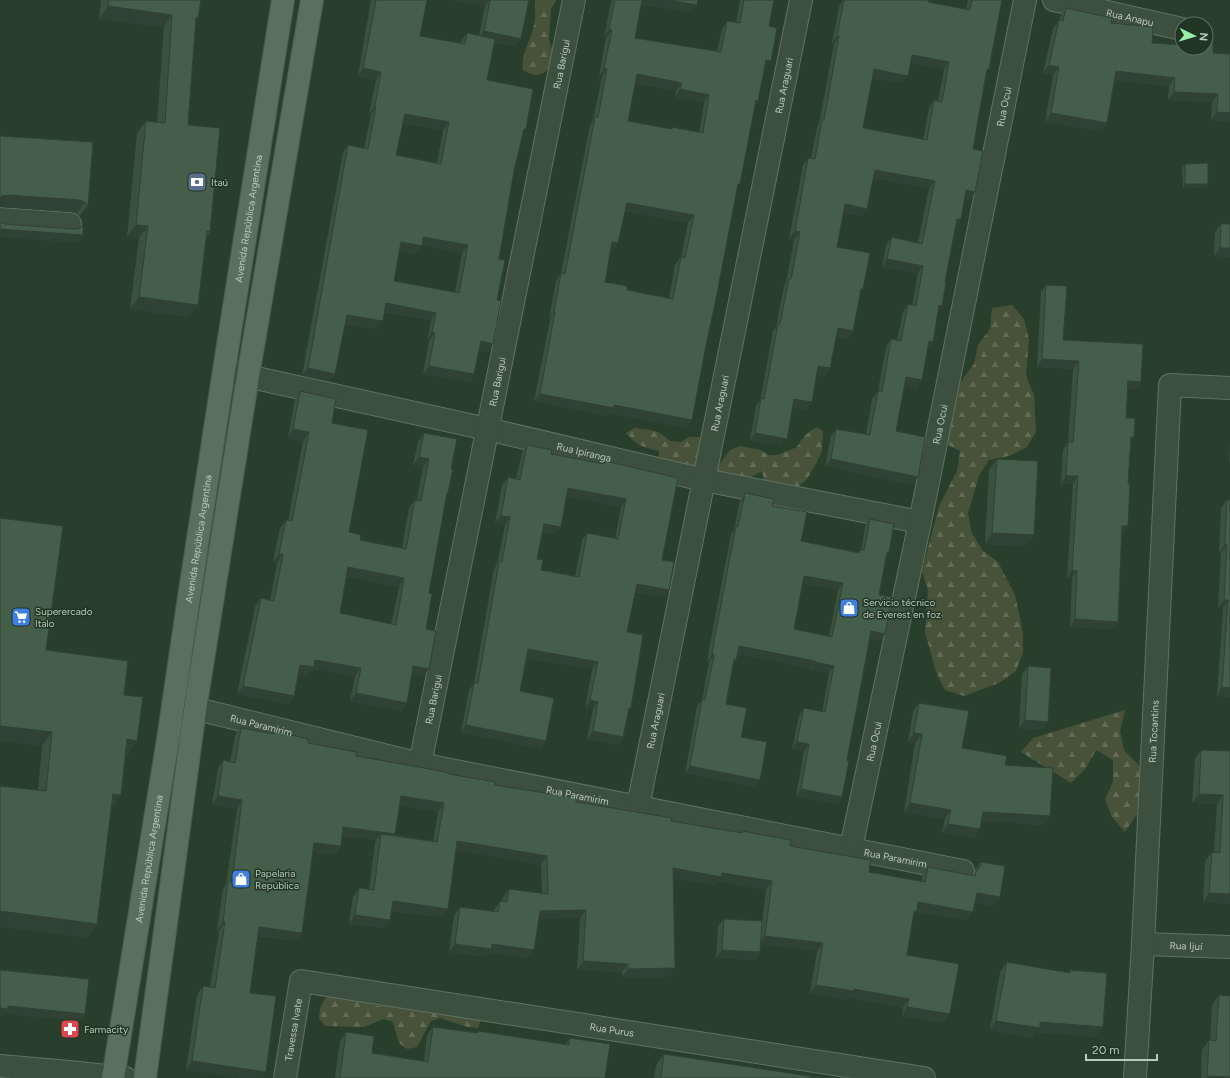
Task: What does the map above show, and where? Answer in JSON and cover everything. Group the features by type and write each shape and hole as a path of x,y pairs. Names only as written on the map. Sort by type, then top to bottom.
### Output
{"main road":[{"name":"Avenida República Argentina","path":"117,1077 224,371 283,0"},
{"path":"145,1078 195,710 248,376 312,0"}],"street":[{"name":"Rua Barigui","path":"420,764 574,0"},
{"name":"Rua Araguari","path":"638,806 800,0"},
{"name":"Rua Ocui","path":"851,848 920,522 1025,0"},
{"name":"Rua Anapu","path":"1054,0 1174,27"},
{"path":"0,219 70,224"},
{"name":"Rua Ipiranga","path":"224,371 487,429 704,480 920,522"},
{"name":"Rua Tocantins","path":"1135,1078 1143,944 1170,385 1230,388"},
{"name":"Rua Paramirim","path":"173,703 195,710 420,764 963,871"},
{"name":"Rua Ijuí","path":"1143,944 1230,947"},
{"name":"Travessa Ivate","path":"285,1078 301,981"},
{"name":"Rua Purus","path":"301,981 924,1078"},
{"path":"0,1066 117,1077"}],"green space":[{"path":"535,0 556,0 551,8 549,39 552,49 550,68 537,75 523,70 524,54 534,26"},
{"path":"1012,305 1024,319 1029,339 1026,376 1034,395 1036,432 1026,448 1009,456 989,460 979,476 968,513 971,531 982,550 998,562 1015,595 1023,633 1023,653 1016,671 999,683 964,696 945,690 936,672 925,632 928,590 922,571 939,506 957,471 960,451 942,442 954,400 962,380 974,364 978,345 990,329 992,308"},
{"path":"817,427 823,431 822,451 807,479 792,492 764,481 762,471 744,481 717,476 718,466 730,450 740,446 760,450 769,455 778,455 797,447 810,431"},
{"path":"634,428 657,432 670,441 681,442 689,437 699,437 705,441 696,470 659,460 659,451 641,445 634,441 626,433"},
{"path":"1125,710 1120,731 1124,750 1142,769 1137,814 1125,832 1112,817 1105,799 1113,782 1113,760 1096,750 1086,768 1071,783 1021,752 1033,738"},
{"path":"335,995 357,996 378,1006 395,1003 483,1014 478,1028 468,1027 440,1018 431,1021 417,1047 407,1049 399,1043 393,1022 383,1019 364,1027 325,1026 319,1018 320,1008 325,998"}],"building":[{"path":"108,0 201,0 198,18 196,18 188,125 220,128 210,232 207,231 198,305 139,297 148,226 136,225 146,121 165,123 172,15 108,6"},
{"path":"376,0 427,0 420,36 465,44 467,33 495,39 487,80 533,89 526,129 524,129 514,171 499,259 505,260 497,300 501,301 493,344 481,341 474,374 429,366 435,333 432,332 436,313 386,303 383,321 347,315 335,374 308,368 348,145 368,149 376,107 381,72 363,68","holes":["405,114 449,122 441,164 396,155","423,237 468,245 459,293 394,281 401,242 422,246"]},
{"path":"490,0 529,0 521,39 484,31"},
{"path":"615,0 642,0 635,38 721,52 727,21 740,23 744,0 774,0 769,26 777,28 771,61 766,60 758,101 756,100 692,420 614,405 614,408 540,394 561,273 565,274 595,117 598,117 607,69 604,68 612,30 609,29","holes":["637,74 682,83 680,89 709,95 703,133 628,121","627,203 694,215 685,258 681,257 673,299 627,290 627,286 605,282 612,242 618,243"]},
{"path":"669,0 698,0 697,5"},
{"path":"844,0 928,0 928,2 970,10 972,0 1002,0 989,69 987,69 973,149 983,151 975,192 966,190 961,219 957,219 942,306 939,305 933,342 929,341 922,380 906,377 896,431 925,437 918,477 831,459 836,429 870,435 878,391 882,392 891,339 901,341 908,304 916,306 923,266 887,259 892,237 922,244 935,181 875,170 867,209 845,204 837,247 870,253 853,331 838,328 830,368 818,366 812,402 794,399 787,439 755,433 761,398 764,399 778,324 780,324 789,279 791,279 800,232 795,231 808,158 815,159 822,120 824,120 839,36 837,36","holes":["912,55 949,62 942,102 934,100 927,140 863,128 874,69 908,76"]},
{"path":"1066,8 1112,18 1111,23 1153,27 1152,43 1174,44 1174,56 1214,56 1214,53 1230,54 1230,113 1217,112 1218,94 1174,92 1175,78 1116,71 1107,123 1051,113 1059,67 1049,65 1059,20 1063,21"},
{"path":"0,136 93,142 88,205 79,200 9,195 2,196 0,198"},
{"path":"1208,163 1208,184 1185,184 1185,164"},
{"path":"0,222 4,224 74,229 80,228 83,225 83,235 0,229"},
{"path":"1221,224 1230,224 1230,248 1220,248"},
{"path":"1046,285 1067,286 1063,340 1143,344 1141,382 1128,381 1126,418 1135,418 1134,437 1131,437 1128,484 1130,484 1128,526 1122,526 1118,622 1075,619 1077,571 1072,570 1078,476 1066,476 1068,442 1073,442 1079,361 1042,359"},
{"path":"300,391 336,399 332,423 368,430 349,532 361,535 360,540 406,549 415,500 421,501 429,459 419,457 424,433 457,439 451,469 453,469 447,493 429,593 432,594 426,629 436,631 429,669 413,666 407,703 356,693 361,668 315,660 314,667 300,665 294,696 243,686 261,598 274,601 283,554 279,554 286,520 292,521 309,432 293,429","holes":["348,567 404,578 396,625 340,613"]},
{"path":"527,445 552,450 551,454 604,464 605,461 678,478 662,560 674,562 669,590 637,584 627,632 643,635 631,708 629,708 623,737 593,731 598,702 590,700 598,662 528,649 520,691 554,698 546,741 466,725 474,683 478,683 499,562 502,562 510,517 501,516 508,477 520,480","holes":["568,488 626,499 618,539 587,533 579,577 541,570 543,560 537,559 544,524 561,527"]},
{"path":"997,459 1038,461 1034,535 992,533"},
{"path":"745,493 774,499 772,506 807,512 801,541 810,543 859,553 860,550 864,550 870,519 894,524 879,595 892,597 885,634 871,631 847,760 849,761 842,797 801,789 809,744 797,742 804,708 825,712 834,666 815,661 739,646 736,660 734,659 726,704 747,708 741,737 767,742 760,780 690,766 702,699 705,700 714,655 712,655 714,641 736,526 738,527","holes":["804,576 843,583 832,637 794,629"]},
{"path":"1227,500 1230,500 1230,688 1222,687 1228,600 1224,600 1227,545 1225,544"},
{"path":"0,518 63,526 46,650 128,661 124,695 143,697 137,741 127,739 121,795 113,794 97,924 0,911 0,786 46,791 52,732 0,726"},
{"path":"1028,666 1051,668 1048,722 1025,720"},
{"path":"919,703 969,711 962,748 1007,756 1005,765 1053,768 1050,816 983,812 980,829 948,824 951,810 910,803 922,734 914,733"},
{"path":"241,728 274,734 274,731 308,739 308,743 356,752 356,756 495,782 495,785 576,798 576,802 672,818 671,821 742,833 742,831 791,840 790,846 871,860 869,872 925,882 928,867 975,876 981,862 1005,866 1000,897 977,893 973,912 918,902 917,911 914,911 907,955 959,964 950,1014 907,1007 909,999 854,989 853,991 816,985 823,943 765,936 772,881 722,873 721,877 673,868 675,968 628,969 628,964 583,961 586,910 540,911 534,950 492,944 491,949 455,944 460,907 498,912 500,901 507,902 509,889 548,894 547,856 457,841 448,909 393,901 390,920 355,915 359,888 374,890 381,834 437,842 444,803 401,796 395,834 343,827 341,846 314,843 302,933 259,927 250,993 276,996 266,1072 192,1061 203,986 215,988 225,922 223,922 228,881 232,881 242,800 218,796 223,760 235,763"},
{"path":"1201,750 1230,751 1230,894 1209,893 1212,852 1220,853 1223,795 1199,794"},
{"path":"724,919 762,921 760,952 722,950"},
{"path":"1007,962 1070,973 1070,970 1107,973 1103,1027 1040,1022 1040,1028 996,1021"},
{"path":"0,970 89,979 85,1014 8,1006 8,1009 0,1008"},
{"path":"1219,995 1230,996 1230,1077 1207,1076 1209,1040 1216,1041"},
{"path":"433,1027 478,1033 478,1031 569,1045 570,1038 610,1044 605,1078 340,1078 346,1032 374,1036 372,1053 428,1062"},
{"path":"664,1054 822,1078 661,1078"}],"place":[{"name":"Itaú","path":"197,182"},
{"name":"Servicio técnico de Everest en foz","path":"849,608"},
{"name":"Superercado Italo","path":"21,617"},
{"name":"Papelaria República","path":"241,879"},
{"name":"Farmacity","path":"70,1029"}]}
